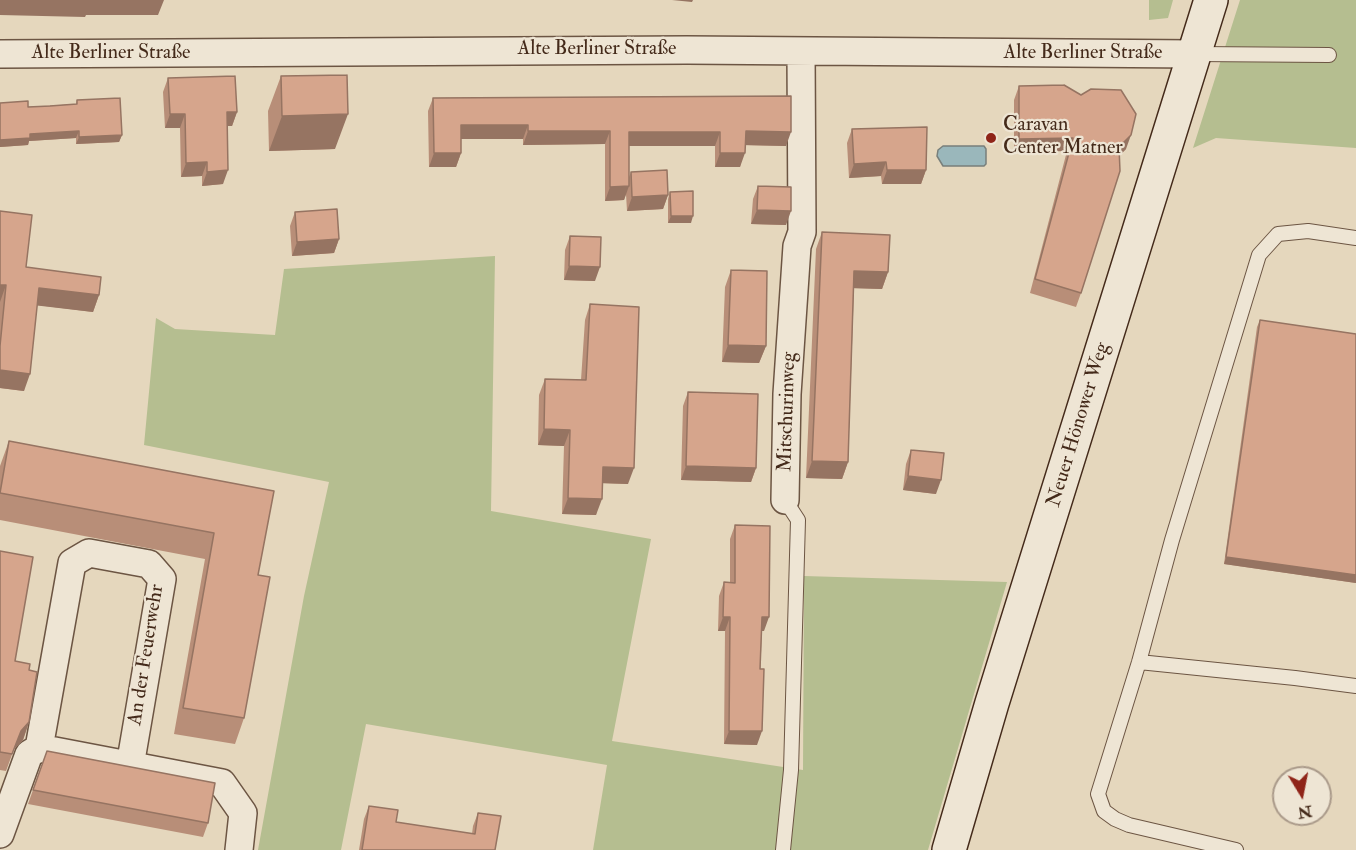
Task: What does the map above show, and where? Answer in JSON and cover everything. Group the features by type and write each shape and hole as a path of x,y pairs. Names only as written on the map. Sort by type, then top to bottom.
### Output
{"main road":[{"name":"Neuer Hönower Weg","path":"949,850 992,703 1211,0"}],"street":[{"name":"Alte Berliner Straße","path":"0,54 677,50 1195,54"},
{"name":"Mitschurinweg","path":"785,500 787,394 797,246 802,232 801,51"},
{"name":"An der Feuerwehr","path":"0,834 29,754 39,748 72,562 89,553 149,564 162,579 130,766"},
{"path":"39,748 222,783 243,813 239,850"}],"lane":[{"path":"1195,54 1329,56"},
{"path":"1236,850 1130,825 1115,819 1104,811 1098,794 1139,662 1175,528 1259,255 1278,234 1308,231 1356,238"},
{"name":"Mitschurinweg","path":"783,850 790,770 798,520 785,500"},
{"path":"1139,662 1356,686"}],"green space":[{"path":"1149,0 1173,0 1168,18 1149,20"},
{"path":"1240,0 1356,0 1356,148 1216,138 1193,148"},
{"path":"495,256 491,511 651,539 612,741 803,770 804,576 1007,582 928,850 593,850 607,765 366,724 341,850 258,850 304,596 329,482 144,445 156,318 175,329 275,335 284,269"}],"water":[{"path":"943,146 984,146 986,164 984,166 943,166 937,156 938,150"}],"building":[{"path":"347,75 348,114 282,116 281,76"},
{"path":"235,76 237,112 227,112 228,170 207,172 207,162 186,163 185,114 170,114 168,78"},
{"path":"1064,85 1081,95 1091,89 1121,90 1136,114 1131,135 1119,147 1120,171 1081,293 1035,279 1073,138 1019,139 1019,86"},
{"path":"791,96 791,132 746,131 745,153 720,153 720,132 629,132 629,186 610,187 610,131 528,131 528,125 461,125 461,153 434,153 433,98"},
{"path":"120,98 122,135 79,137 79,131 30,134 30,138 0,140 0,103 28,101 28,107 77,104 77,100"},
{"path":"927,127 926,170 887,170 886,162 854,164 852,129"},
{"path":"667,170 668,195 632,197 631,172"},
{"path":"758,186 791,187 791,211 757,210"},
{"path":"693,191 693,216 671,216 670,192"},
{"path":"337,209 339,239 297,242 295,212"},
{"path":"0,211 32,215 26,267 101,277 99,295 39,288 30,374 0,370 6,285 0,285"},
{"path":"822,232 890,235 888,272 854,271 848,462 812,461"},
{"path":"570,236 601,237 600,267 569,266"},
{"path":"731,270 767,271 766,346 728,345"},
{"path":"590,304 639,307 634,468 603,467 602,499 568,498 570,430 544,429 545,379 586,380"},
{"path":"1260,320 1356,334 1356,575 1226,557"},
{"path":"688,392 758,394 756,468 686,466"},
{"path":"9,441 274,491 258,575 270,577 244,718 183,708 214,533 0,493"},
{"path":"911,450 944,453 941,480 908,476"},
{"path":"735,525 770,526 769,617 762,617 760,669 764,669 762,731 729,731 730,617 723,617 724,582 735,583"},
{"path":"0,551 33,557 15,661 30,664 29,670 37,672 29,722 21,731 12,754 0,752"},
{"path":"47,751 215,783 208,823 33,790"},
{"path":"369,806 398,810 396,822 475,834 478,813 501,816 495,850 362,850"}],"place":[{"name":"Caravan Center Matner","path":"991,138"}]}
